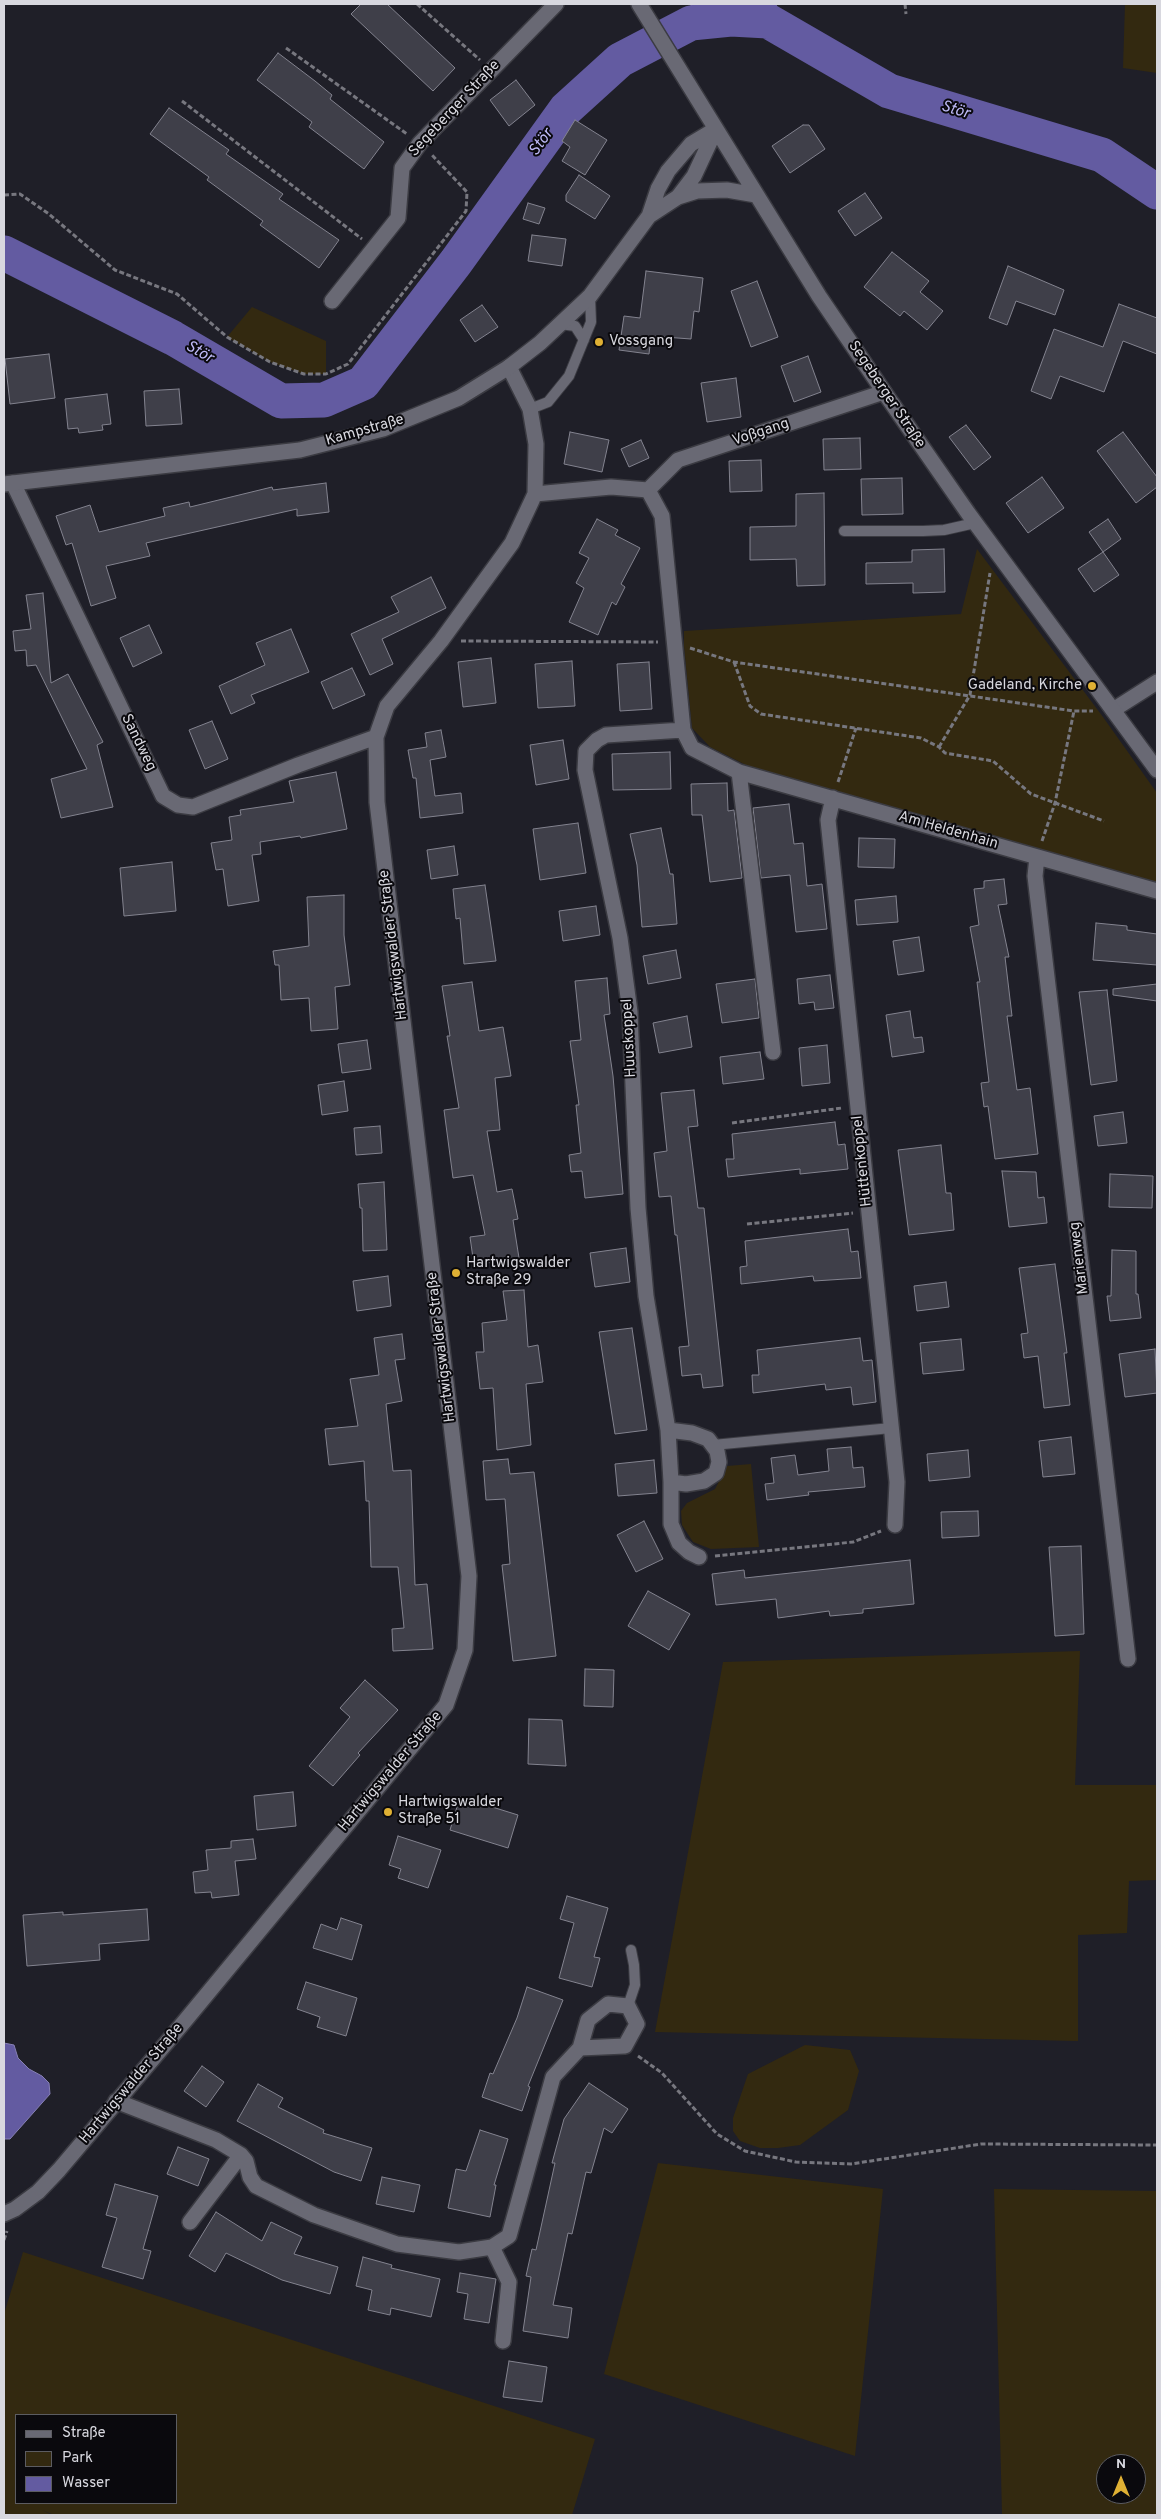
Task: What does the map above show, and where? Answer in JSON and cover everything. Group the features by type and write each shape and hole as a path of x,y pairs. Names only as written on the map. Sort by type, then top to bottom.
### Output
{"street":[{"name":"Segeberger Straße","path":"332,301 398,218 402,168 420,143 556,4"},
{"name":"Segeberger Straße","path":"639,4 819,296 994,549 1157,770"},
{"name":"Kampstraße","path":"649,216 678,197 694,176 716,129"},
{"name":"Kampstraße","path":"8,484 300,450 383,429 459,398 509,367 590,296 649,216 658,189 668,171 691,144 716,129"},
{"path":"678,197 697,191 726,190 756,195"},
{"name":"Hartwigswalder Straße","path":"4,2214 15,2209 38,2192 184,2022 446,1705 465,1650 469,1576 377,802 376,737 387,706 441,641 512,543 535,494 536,444 530,409 509,367"},
{"name":"Voßgang","path":"648,490 678,460 884,392"},
{"name":"Sandweg","path":"8,484 163,796 178,805 193,807 298,765 376,737"},
{"path":"535,494 611,487 648,490"},
{"name":"Am Heldenhain","path":"648,490 662,516 673,642 684,730 692,748 739,772 1157,891"},
{"path":"1113,710 1157,682"},
{"name":"Huuskoppel","path":"684,730 606,735 597,740 586,751 585,770 620,938 628,994 638,1208 646,1296 668,1430 671,1524 679,1543 689,1552 699,1557"},
{"path":"739,772 772,1052"},
{"name":"Hüttenkoppel","path":"833,798 828,820 897,1482 895,1525"},
{"name":"Marienweg","path":"1037,857 1035,876 1128,1659"},
{"path":"668,1430 692,1433 708,1439 717,1451 719,1462 716,1473 704,1481 686,1484 671,1482"},
{"path":"116,2102 216,2140 241,2155 246,2161 250,2177 256,2186 314,2215 398,2244 459,2252 492,2247 509,2236 553,2077 580,2048 588,2020 608,2004 628,2006 637,2024 625,2046 580,2048"},
{"path":"190,2222 241,2155"},
{"path":"492,2247 509,2282 503,2341"}],"lane":[{"path":"530,409 548,402 569,376 590,322 590,296"},
{"path":"560,324 575,326 584,340"},
{"path":"844,531 944,530 975,522"},
{"path":"712,1445 891,1428"},
{"path":"628,2006 635,1985 631,1950"}],"path":[{"path":"417,4 490,70"},
{"path":"905,4 906,14"},
{"path":"4,195 20,194 49,214 116,270 177,294 227,337 270,362 304,374 326,374 348,364 466,211 467,192 420,143 286,48"},
{"path":"182,101 374,248"},
{"path":"938,747 970,695 994,549"},
{"path":"441,641 673,642 734,662 1074,711 1113,710"},
{"path":"734,662 750,706 761,714 921,738 945,753 993,761 1031,794 1104,821"},
{"path":"1037,857 1055,803 1074,711"},
{"path":"833,798 856,728"},
{"path":"732,1123 858,1106"},
{"path":"747,1224 868,1211"},
{"path":"699,1557 854,1542 895,1525"},
{"path":"625,2046 662,2073 717,2134 745,2151 796,2162 851,2164 981,2144 1157,2145"}],"green space":[{"path":"1125,4 1157,4 1157,73 1123,68"},
{"path":"252,307 326,341 326,374 304,374 270,362 227,337"},
{"path":"977,549 1103,717 1157,793 1157,886 748,766 710,747 692,728 684,631 961,614"},
{"path":"751,1464 759,1547 711,1549 693,1542 682,1525 681,1511 687,1503 715,1489 727,1466"},
{"path":"1080,1651 1075,1785 1157,1785 1157,1880 1129,1881 1127,1933 1078,1935 1078,2041 655,2032 723,1662"},
{"path":"805,2045 850,2050 859,2071 848,2110 800,2145 760,2148 740,2141 733,2131 733,2118 748,2074"},
{"path":"658,2163 883,2189 855,2456 604,2374"},
{"path":"994,2189 1157,2191 1157,2515 1002,2515"},
{"path":"23,2252 595,2439 572,2515 54,2515 42,2510 52,2515 4,2515 4,2314"}],"water":[{"path":"691,4 718,4 711,21 691,23"},
{"path":"756,4 777,4 768,21 759,20"},
{"path":"4,2043 14,2045 18,2058 29,2069 42,2076 49,2083 50,2094 10,2139 4,2139"}],"building":[{"path":"361,4 387,4 455,68 433,91 351,14"},
{"path":"278,53 332,95 330,99 384,142 364,169 309,127 312,122 257,80"},
{"path":"516,80 535,105 509,126 490,100"},
{"path":"169,108 229,150 226,154 283,194 279,199 339,240 319,268 260,225 263,221 207,180 209,177 150,134"},
{"path":"575,120 607,140 585,175 562,161 570,147 562,141"},
{"path":"803,125 809,125 825,149 790,173 772,146"},
{"path":"579,175 610,196 595,219 566,201 566,195"},
{"path":"865,193 882,218 855,236 838,211"},
{"path":"528,203 545,208 539,224 523,219"},
{"path":"532,235 566,239 562,266 528,261"},
{"path":"892,252 929,281 920,292 943,311 927,330 904,311 900,316 864,287"},
{"path":"1008,266 1064,290 1055,315 1016,301 1007,325 989,318"},
{"path":"646,271 703,278 699,312 694,311 691,339 651,336 649,354 619,350 624,316 640,318"},
{"path":"757,281 778,337 751,347 731,291"},
{"path":"1119,304 1157,318 1157,354 1123,341 1104,392 1060,376 1051,399 1031,391 1054,329 1103,347"},
{"path":"482,305 498,327 475,342 460,320"},
{"path":"49,354 55,398 10,404 5,359"},
{"path":"808,356 821,392 794,402 781,366"},
{"path":"736,378 741,417 707,422 701,383"},
{"path":"179,389 182,424 146,426 144,391"},
{"path":"107,394 111,424 102,425 103,430 79,433 78,428 68,429 65,399"},
{"path":"966,425 991,457 974,470 949,437"},
{"path":"570,432 609,440 602,472 564,464"},
{"path":"1123,432 1157,477 1157,487 1136,503 1097,451"},
{"path":"860,438 861,469 824,470 823,439"},
{"path":"641,440 649,458 629,467 621,449"},
{"path":"761,460 762,491 730,492 729,461"},
{"path":"1042,477 1064,508 1028,533 1006,503"},
{"path":"902,478 903,514 862,515 861,479"},
{"path":"326,483 329,512 297,516 297,509 146,543 150,556 106,566 116,598 91,606 72,543 66,545 56,516 90,505 99,532 165,516 163,508 189,502 190,507 272,487 273,490"},
{"path":"824,493 825,585 797,586 796,559 750,560 750,527 796,526 796,494"},
{"path":"597,519 618,530 615,535 640,548 621,584 625,587 616,605 612,602 598,635 569,622 584,588 576,583 589,558 579,553"},
{"path":"1108,519 1121,539 1103,552 1089,532"},
{"path":"944,549 945,592 913,593 913,583 866,584 866,563 912,562 912,550"},
{"path":"1103,552 1119,575 1094,592 1078,569"},
{"path":"431,577 446,608 382,639 393,664 370,675 351,634 399,612 391,597"},
{"path":"43,593 51,683 68,674 103,742 97,745 113,807 61,818 51,779 87,769 36,665 27,666 26,650 15,651 13,631 31,629 26,595"},
{"path":"149,625 162,653 133,667 120,638"},
{"path":"291,629 309,672 251,695 255,703 231,714 219,686 265,665 256,643"},
{"path":"491,658 496,703 463,707 458,662"},
{"path":"572,661 575,706 538,708 535,664"},
{"path":"649,662 652,709 620,711 617,664"},
{"path":"352,668 365,695 333,709 321,682"},
{"path":"212,721 228,759 205,769 189,730"},
{"path":"441,730 446,757 430,760 435,796 461,793 463,813 420,818 416,778 413,778 408,750 427,747 425,733"},
{"path":"563,740 569,779 536,785 530,745"},
{"path":"670,752 671,789 613,790 612,754"},
{"path":"336,772 347,829 301,838 300,836 260,842 261,854 252,855 259,901 228,906 223,869 216,870 211,843 232,840 229,817 241,815 240,810 294,802 289,781"},
{"path":"727,783 728,811 734,810 742,878 710,882 702,815 692,815 691,784"},
{"path":"789,804 794,844 803,843 807,886 822,884 827,929 796,932 790,875 761,878 753,808"},
{"path":"578,823 586,873 540,880 533,829"},
{"path":"661,828 670,874 673,874 677,924 642,927 637,865 630,834"},
{"path":"859,838 895,839 894,868 858,867"},
{"path":"454,846 458,875 431,879 427,850"},
{"path":"172,862 176,911 124,916 120,868"},
{"path":"1004,879 1007,904 998,905 1009,957 1005,957 1012,1016 1007,1016 1017,1090 1030,1088 1038,1154 995,1159 988,1106 984,1107 981,1083 989,1082 977,982 980,982 970,927 979,925 974,889 984,888 984,881"},
{"path":"485,885 496,961 464,964 460,918 456,919 453,889"},
{"path":"344,895 344,935 350,985 335,987 338,1029 311,1031 309,998 281,1000 279,965 275,965 273,951 309,946 307,897"},
{"path":"896,896 898,922 857,925 855,900"},
{"path":"596,906 600,935 563,941 559,911"},
{"path":"1096,923 1127,926 1127,930 1157,934 1157,965 1093,960"},
{"path":"919,937 924,971 898,975 893,941"},
{"path":"676,950 681,978 648,984 643,956"},
{"path":"830,975 834,1008 815,1010 814,1002 799,1004 797,979"},
{"path":"607,978 610,1014 604,1015 613,1076 623,1194 585,1198 582,1171 571,1172 569,1155 581,1153 576,1105 579,1105 570,1041 581,1040 575,981"},
{"path":"755,979 759,1018 722,1023 716,984"},
{"path":"472,982 479,1031 503,1027 511,1076 495,1078 500,1130 487,1131 497,1192 512,1189 518,1219 513,1220 519,1258 474,1265 470,1237 485,1235 473,1175 453,1178 444,1110 459,1108 447,1036 450,1036 442,986"},
{"path":"1157,984 1157,1001 1113,995 1113,989"},
{"path":"1107,990 1117,1081 1091,1085 1079,992"},
{"path":"910,1011 914,1038 922,1037 924,1052 892,1057 886,1015"},
{"path":"687,1016 692,1047 659,1053 653,1023"},
{"path":"367,1040 371,1069 342,1073 338,1044"},
{"path":"827,1045 830,1083 802,1086 799,1048"},
{"path":"760,1052 764,1079 723,1084 720,1057"},
{"path":"344,1081 348,1111 322,1115 318,1085"},
{"path":"694,1090 698,1126 688,1127 698,1208 704,1208 723,1386 703,1388 701,1374 682,1376 679,1347 689,1346 677,1235 675,1235 671,1196 659,1197 654,1153 667,1151 661,1093"},
{"path":"1123,1112 1127,1143 1098,1146 1094,1116"},
{"path":"835,1122 838,1145 845,1144 848,1169 800,1174 800,1169 728,1177 726,1159 734,1159 732,1134"},
{"path":"380,1126 382,1153 356,1155 354,1128"},
{"path":"941,1145 946,1193 951,1193 954,1230 909,1235 898,1150"},
{"path":"1002,1171 1036,1172 1038,1198 1044,1197 1047,1223 1009,1227"},
{"path":"1110,1174 1153,1176 1152,1208 1109,1207"},
{"path":"384,1182 387,1250 363,1251 362,1208 360,1208 358,1184"},
{"path":"848,1229 851,1252 858,1251 861,1278 814,1281 813,1276 741,1284 740,1267 747,1266 745,1241"},
{"path":"626,1248 630,1282 595,1287 590,1253"},
{"path":"1112,1250 1136,1251 1136,1294 1138,1294 1141,1318 1110,1321 1107,1296 1111,1296"},
{"path":"1055,1264 1067,1353 1064,1353 1070,1405 1044,1408 1038,1356 1024,1358 1021,1334 1028,1333 1019,1268"},
{"path":"388,1276 391,1306 357,1311 353,1281"},
{"path":"946,1282 949,1307 917,1311 914,1286"},
{"path":"524,1290 528,1347 538,1345 543,1382 526,1384 531,1445 497,1450 493,1388 480,1389 476,1352 484,1352 482,1323 507,1320 503,1291"},
{"path":"632,1328 647,1430 615,1434 599,1332"},
{"path":"402,1334 405,1359 395,1360 402,1401 386,1404 393,1471 411,1470 415,1585 427,1584 433,1649 393,1651 392,1629 404,1628 398,1567 371,1567 369,1501 366,1501 364,1461 329,1465 325,1429 358,1426 350,1379 379,1375 374,1338"},
{"path":"860,1338 863,1361 872,1360 876,1402 853,1405 851,1387 826,1390 825,1384 753,1393 752,1375 759,1375 757,1350"},
{"path":"961,1339 964,1370 923,1374 920,1343"},
{"path":"1155,1349 1157,1393 1125,1397 1119,1354"},
{"path":"1071,1437 1075,1474 1043,1477 1039,1441"},
{"path":"851,1447 853,1468 863,1467 865,1487 808,1492 809,1495 767,1500 765,1484 774,1483 771,1458 795,1455 798,1475 829,1471 827,1449"},
{"path":"968,1450 970,1477 929,1481 927,1454"},
{"path":"508,1459 510,1474 534,1472 556,1656 513,1661 502,1565 510,1564 505,1499 486,1500 483,1461"},
{"path":"654,1460 657,1493 618,1496 615,1464"},
{"path":"978,1511 979,1536 942,1538 941,1512"},
{"path":"644,1521 663,1559 636,1572 617,1535"},
{"path":"1081,1546 1084,1634 1055,1636 1049,1547"},
{"path":"910,1560 914,1604 863,1609 863,1613 830,1616 829,1611 778,1618 776,1599 716,1605 712,1574 744,1570 745,1578"},
{"path":"648,1591 690,1614 669,1650 628,1626"},
{"path":"585,1669 614,1670 613,1707 584,1706"},
{"path":"365,1680 398,1710 358,1753 360,1755 333,1786 309,1766 350,1717 340,1708"},
{"path":"529,1719 562,1720 566,1766 528,1764"},
{"path":"293,1792 296,1826 257,1830 254,1796"},
{"path":"460,1797 518,1815 508,1848 450,1830"},
{"path":"398,1836 441,1850 428,1888 398,1878 401,1869 389,1865"},
{"path":"253,1839 256,1859 235,1861 239,1895 212,1898 211,1892 195,1893 193,1872 208,1870 206,1850 231,1848 231,1841"},
{"path":"567,1896 608,1908 594,1957 600,1958 592,1987 559,1978 574,1923 560,1919"},
{"path":"147,1909 149,1940 99,1944 100,1960 27,1966 23,1915 63,1912 63,1915"},
{"path":"341,1918 362,1925 352,1960 313,1948 321,1924 337,1930"},
{"path":"306,1982 357,1998 346,2036 317,2027 320,2017 297,2009"},
{"path":"527,1987 563,2000 528,2086 530,2087 522,2111 482,2097 490,2073 493,2074 517,2018"},
{"path":"202,2066 224,2082 206,2107 184,2091"},
{"path":"589,2083 628,2109 612,2133 604,2128 591,2173 586,2172 572,2234 568,2233 553,2305 572,2308 568,2338 523,2331 531,2277 526,2276 532,2249 536,2250 555,2163 552,2163 564,2119"},
{"path":"258,2084 283,2098 278,2107 324,2130 323,2133 372,2148 361,2181 334,2172 237,2121"},
{"path":"480,2130 508,2139 494,2185 496,2185 490,2217 448,2208 456,2169 466,2171"},
{"path":"178,2147 209,2159 198,2186 167,2174"},
{"path":"382,2177 420,2185 414,2212 376,2204"},
{"path":"115,2184 158,2196 143,2249 151,2251 143,2279 102,2267 117,2218 106,2215"},
{"path":"216,2212 262,2241 271,2222 302,2237 294,2254 338,2267 330,2294 282,2280 226,2253 215,2272 189,2256"},
{"path":"363,2257 392,2265 391,2268 440,2279 431,2317 391,2308 390,2315 368,2310 372,2290 356,2286"},
{"path":"460,2273 496,2279 489,2323 464,2319 468,2294 457,2292"},
{"path":"509,2361 547,2367 542,2402 503,2397"}],"waterway":[{"name":"Stör","path":"4,253 173,338 281,401 324,400 363,383 456,262 566,109 620,60 691,23 731,19 768,21 889,91 1102,155 1157,192"}],"place":[{"name":"Vossgang","path":"599,342"},
{"name":"Gadeland, Kirche","path":"1092,686"},
{"name":"Hartwigswalder Straße 29","path":"456,1273"},
{"name":"Hartwigswalder Straße 51","path":"388,1812"}]}
